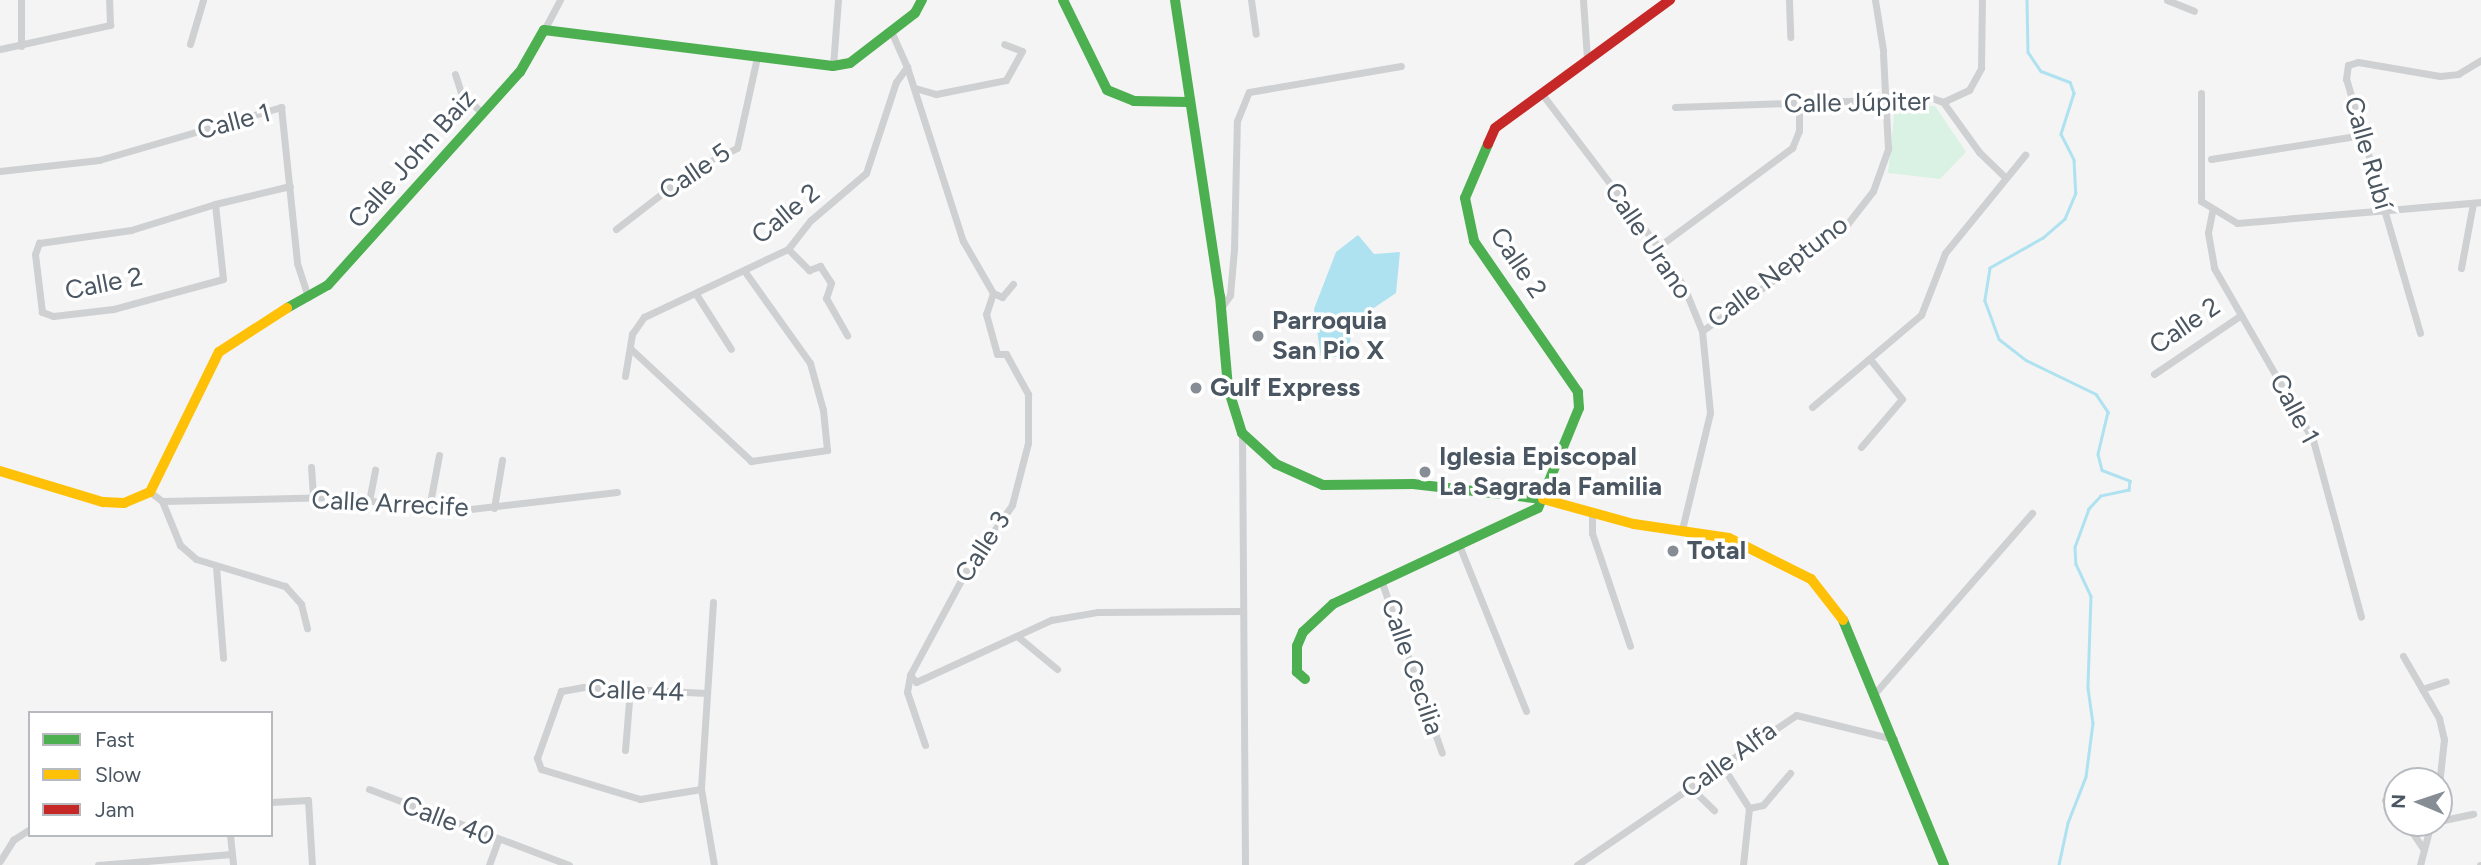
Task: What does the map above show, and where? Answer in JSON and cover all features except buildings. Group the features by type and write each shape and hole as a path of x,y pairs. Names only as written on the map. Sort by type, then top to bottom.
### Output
{"street":[{"path":"20,0 21,46"},
{"path":"0,49 110,25 109,0"},
{"path":"191,44 203,0"},
{"path":"560,0 544,30 833,66 850,63 915,13 922,0"},
{"path":"833,66 838,0"},
{"path":"1063,0 1107,90 1133,101 1188,102"},
{"path":"1175,0 1188,102 1221,309 1228,388 1242,433 1245,865"},
{"path":"1251,0 1256,34"},
{"path":"1583,0 1587,59"},
{"name":"Calle 2","path":"1546,499 1579,408 1578,392 1474,241 1465,198 1495,128 1670,0"},
{"path":"1789,0 1790,37"},
{"name":"Calle Neptuno","path":"1702,331 1841,232 1873,191 1888,149 1888,99 1875,0"},
{"path":"1943,102 1969,90 1981,68 1982,0"},
{"path":"2168,0 2194,11"},
{"name":"Calle John Baiz","path":"150,492 219,352 243,332 308,297 361,251 520,72 544,30"},
{"path":"891,31 915,89 962,241 993,293 1002,297 1013,284"},
{"path":"915,89 936,94 1006,80 1021,51 1004,44"},
{"name":"Calle 5","path":"616,229 691,171 737,148 757,57"},
{"name":"Calle Rubí","path":"2420,333 2346,79 2348,65 2358,62 2440,76 2458,74 2481,60"},
{"path":"1221,309 1230,295 1234,249 1237,121 1249,92 1401,66"},
{"name":"Calle 2","path":"625,376 632,350 632,334 644,317 746,272 788,249 811,220 866,173 896,82 907,67"},
{"path":"455,74 461,92 483,114"},
{"name":"Calle Urano","path":"1542,93 1658,247 1684,287 1702,331 1710,413 1682,530"},
{"path":"2201,93 2201,201 2212,212 2250,225 2477,202 2461,268"},
{"name":"Calle Júpiter","path":"1675,107 1888,99 1943,102 1979,152 2003,175"},
{"path":"1658,247 1792,148 1799,131 1799,102"},
{"name":"Calle 1","path":"0,171 99,160 281,107 297,263 308,297"},
{"path":"2211,159 2362,135"},
{"path":"1812,407 1921,315 1945,253 2003,175 2025,155"},
{"name":"Calle 2","path":"215,204 223,279 113,309 53,316 42,312 34,254 39,243 131,229 215,204 290,186"},
{"name":"Calle 1","path":"2212,212 2210,256 2313,440 2361,617"},
{"path":"788,249 809,270 820,266 831,283 826,298 847,335"},
{"path":"632,350 751,461 827,450 823,410 810,363 746,272"},
{"name":"Calle 3","path":"910,676 966,571 1012,505 1028,443 1023,378 1006,354 997,354 990,335 986,314 993,293"},
{"path":"696,294 731,349"},
{"name":"Calle 2","path":"2154,374 2241,315"},
{"path":"1861,447 1902,399 1870,359"},
{"path":"1242,433 1276,464 1323,485 1413,484 1546,499 1592,514 1729,538 1811,579 1849,628 1896,739 1944,865"},
{"path":"429,508 439,455"},
{"path":"494,508 502,460"},
{"path":"311,467 313,498"},
{"path":"369,501 375,470"},
{"path":"0,471 103,502 124,503 150,492 162,501 180,545 216,566 285,586 302,604 307,628"},
{"name":"Calle Arrecife","path":"162,501 313,498 429,508 494,508 617,492"},
{"path":"1305,678 1294,660 1303,632 1333,604 1538,508 1546,499"},
{"path":"1875,693 2032,513"},
{"path":"1592,514 1592,533 1630,646"},
{"path":"1459,545 1526,711"},
{"path":"216,566 222,658"},
{"name":"Calle Cecilia","path":"1381,580 1442,753"},
{"path":"713,602 701,789 714,865"},
{"path":"910,676 916,682 1051,620 1098,612 1243,611"},
{"path":"1017,636 1057,670"},
{"path":"2403,656 2422,689 2444,739 2441,767"},
{"path":"910,676 907,692 925,746"},
{"path":"2422,689 2446,681"},
{"path":"625,750 630,689"},
{"name":"Calle 44","path":"701,789 640,799 541,769 537,758 561,691 630,689 707,693"},
{"name":"Calle Alfa","path":"1577,865 1796,715 1896,739"},
{"path":"1723,767 1749,808 1743,865"},
{"path":"1749,808 1763,806 1790,773"},
{"path":"1691,788 1714,810"},
{"name":"Calle 40","path":"369,789 569,865"},
{"path":"273,802 309,800 312,865"},
{"path":"2453,818 2473,814"},
{"path":"0,861 13,840 28,830"},
{"path":"230,837 233,865"},
{"path":"2416,837 2423,848"},
{"path":"2420,865 2427,837"},
{"path":"489,865 498,840"},
{"path":"98,865 232,854"}],"green space":[{"path":"1895,106 1935,106 1966,152 1940,179 1888,173"}],"water":[{"path":"1358,235 1374,254 1400,252 1396,293 1353,322 1348,356 1321,358 1314,309 1336,252"}],"waterway":[{"path":"2027,0 2028,52 2041,71 2070,82 2074,93 2061,134 2074,160 2076,193 2065,219 2043,238 1990,268 1985,301 1999,339 2026,360 2096,394 2108,412 2098,454 2102,470 2130,481 2129,490 2101,496 2089,509 2075,547 2076,564 2091,596 2088,688 2093,723 2086,777 2068,823 2059,865"}],"traffic: fast":[{"path":"287,308 328,285 520,72 544,30 833,66 850,63 915,13 922,0"},
{"path":"1063,0 1107,90 1134,101 1188,102"},
{"path":"1175,0 1220,296 1228,388 1242,433 1276,464 1323,485 1413,484 1543,499"},
{"path":"1305,679 1297,672 1297,646 1303,632 1333,604 1538,508 1579,408 1578,392 1474,241 1465,198 1488,144"},
{"path":"1843,620 1944,865"}],"traffic: slow":[{"path":"0,471 103,502 124,503 150,492 219,352 287,308"},
{"path":"1543,499 1634,524 1729,538 1811,579 1843,620"}],"traffic: jam":[{"path":"1488,144 1495,128 1670,0"}],"place":[{"name":"Parroquia San Pio X","path":"1258,336"},
{"name":"Gulf Express","path":"1196,388"},
{"name":"Iglesia Episcopal La Sagrada Familia","path":"1425,472"},
{"name":"Total","path":"1673,551"}]}
